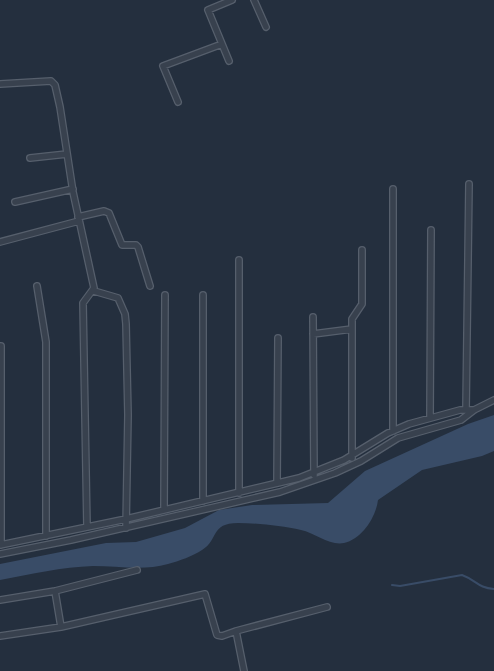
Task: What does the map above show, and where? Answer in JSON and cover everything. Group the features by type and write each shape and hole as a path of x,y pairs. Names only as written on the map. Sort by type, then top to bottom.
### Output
{"street":[{"path":"229,61 208,10 232,0"},
{"path":"254,0 266,27"},
{"path":"178,102 163,66 222,44"},
{"path":"0,84 47,80 54,83 60,107 72,189 94,291"},
{"path":"30,158 67,154"},
{"path":"466,410 469,184"},
{"path":"15,202 72,189"},
{"path":"393,189 393,431"},
{"path":"0,242 104,211 109,213 122,245 136,245 138,248 150,286"},
{"path":"430,418 431,230"},
{"path":"352,465 352,329 353,316 361,308 362,304 362,250"},
{"path":"239,260 239,493"},
{"path":"38,286 46,342 46,536"},
{"path":"94,291 118,298 126,314 128,415 126,528"},
{"path":"87,527 83,303 85,298 94,291"},
{"path":"164,510 165,294"},
{"path":"203,295 203,501"},
{"path":"313,317 314,481"},
{"path":"313,334 352,329"},
{"path":"277,483 278,338"},
{"path":"1,346 0,545 126,519 239,493 314,473 352,456 393,431 430,418 466,410 474,410"},
{"path":"0,554 126,528 280,492 314,481 352,465 398,438 461,420 474,410 494,400"},
{"path":"0,600 55,591 137,570"},
{"path":"55,591 61,627"},
{"path":"0,636 61,627 151,605 205,594 217,635 222,636 327,607"},
{"path":"236,631 244,671"}],"water":[{"path":"494,415 494,451 482,456 422,470 378,500 377,507 371,520 362,532 351,541 344,543 333,543 301,530 286,527 238,523 229,524 219,529 211,542 202,550 186,558 168,564 140,568 93,566 70,568 0,580 0,564 106,543 136,542 185,528 219,510 252,505 328,503 365,471 468,424"}],"waterway":[{"path":"392,585 400,586 462,575 484,587 494,589"}]}
